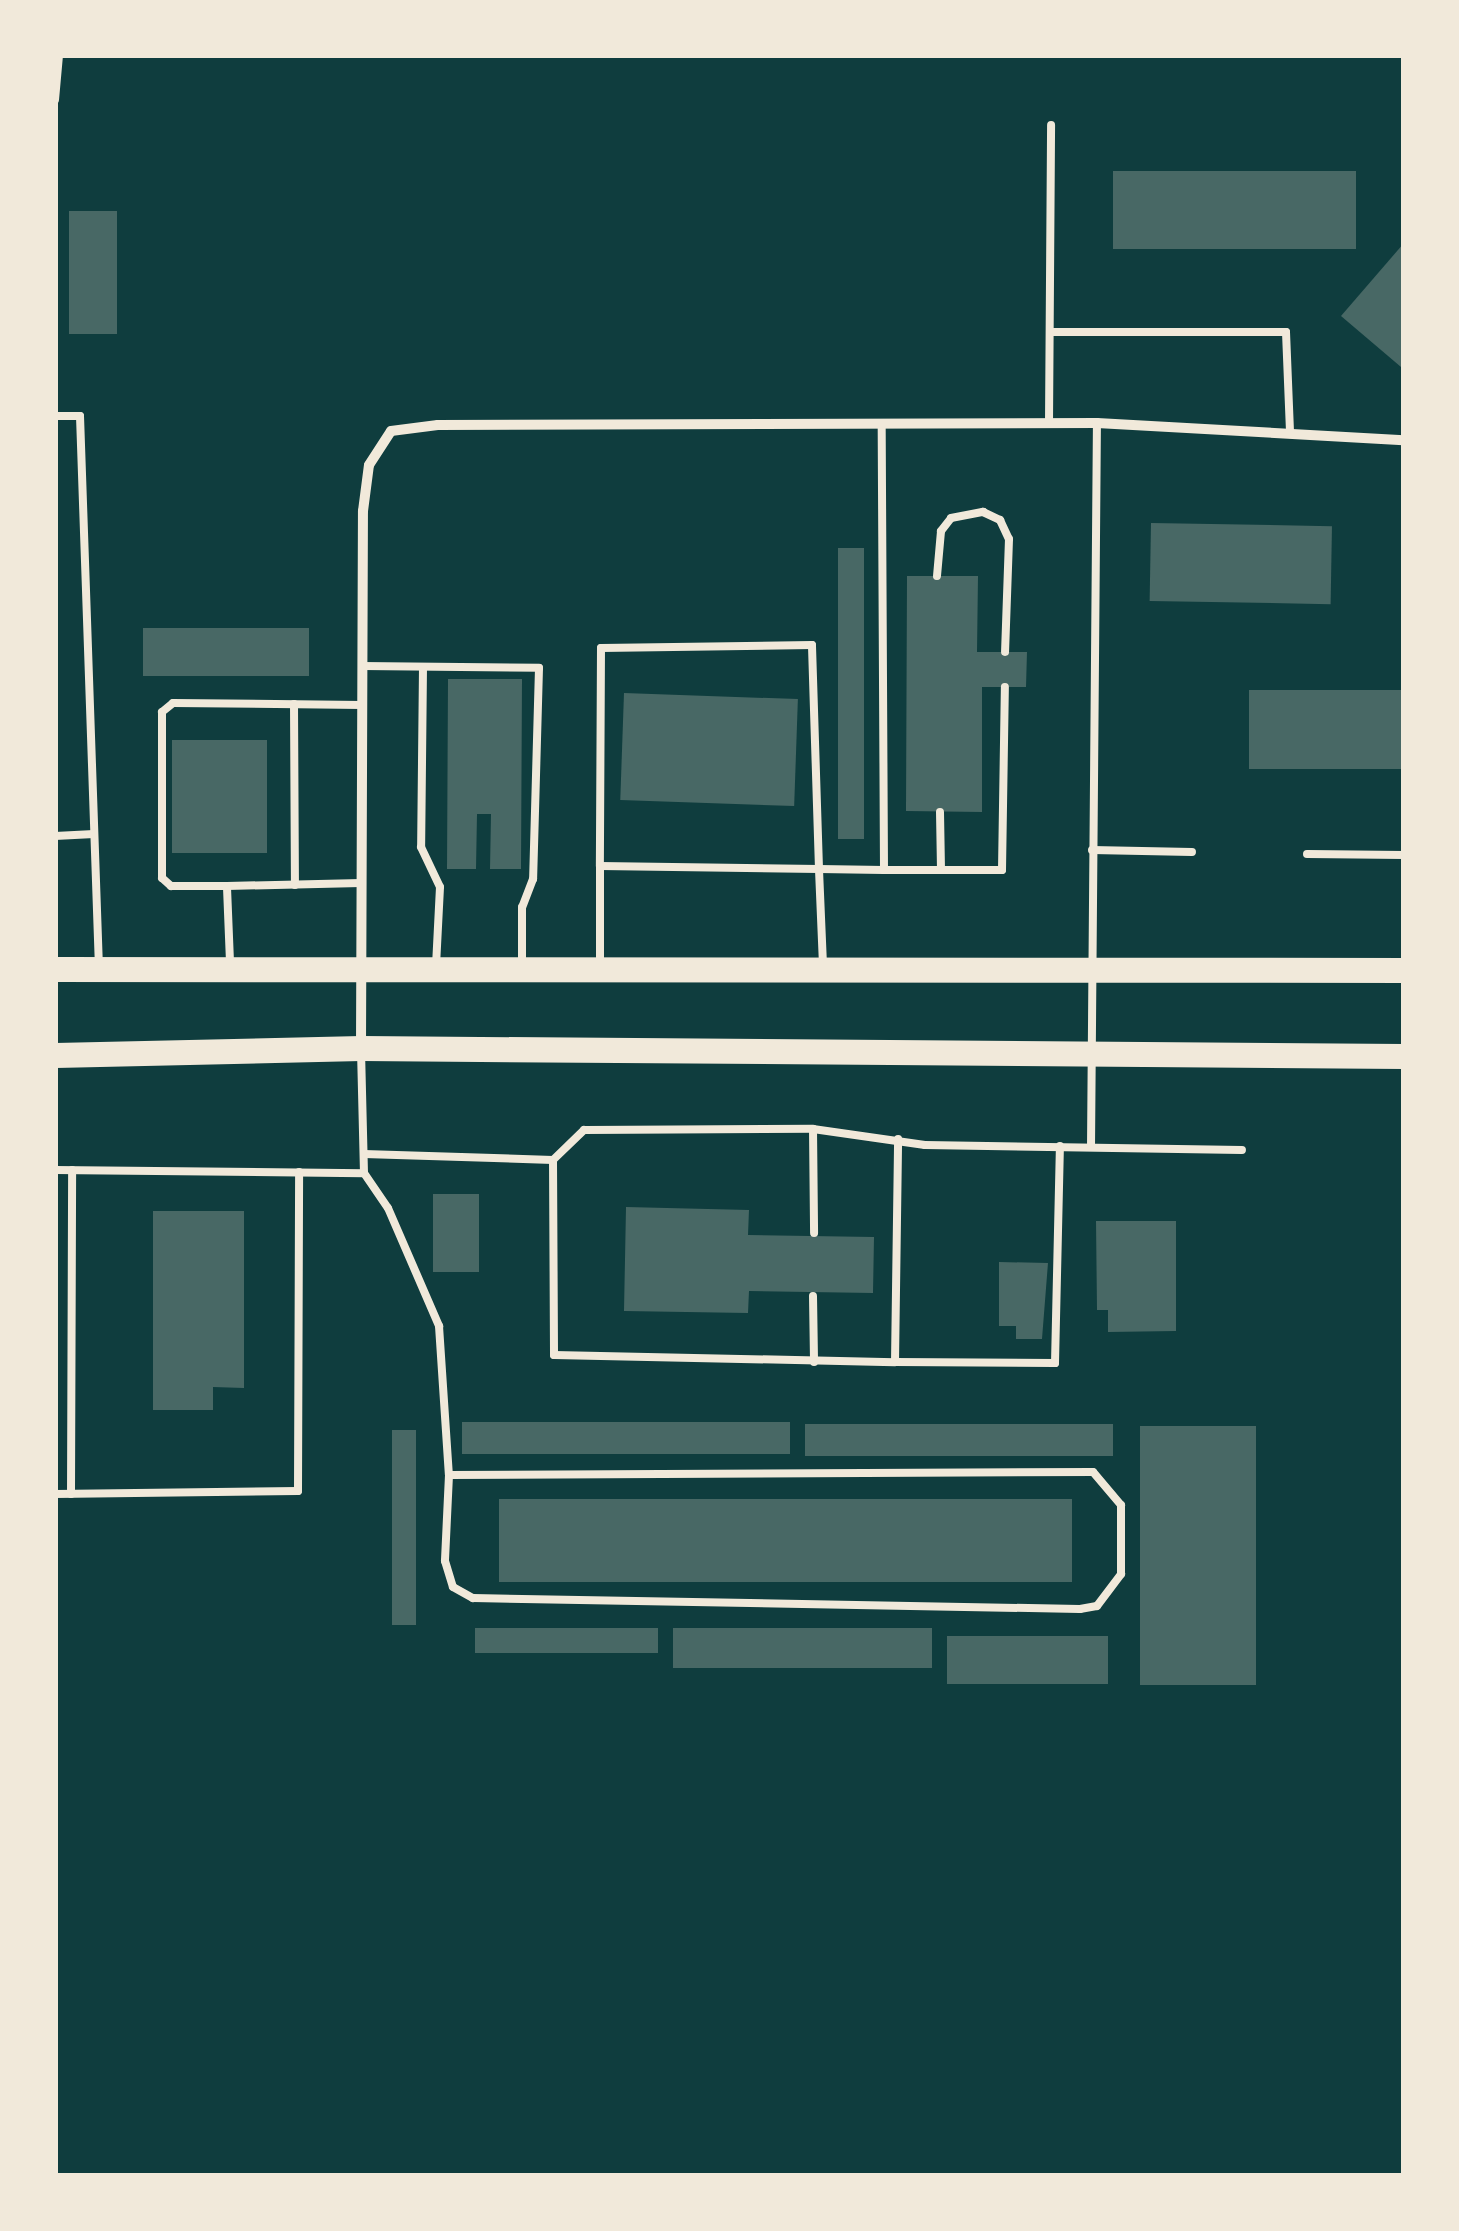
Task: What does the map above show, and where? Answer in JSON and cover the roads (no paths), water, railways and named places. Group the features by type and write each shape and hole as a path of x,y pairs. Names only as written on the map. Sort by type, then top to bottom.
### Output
{"main road":[{"path":"55,969 823,965 1092,971 1404,970"},
{"path":"55,1054 361,1048 1404,1056"}],"street":[{"path":"361,1048 363,512 369,465 391,431 438,425 1097,423 1404,440"}],"lane":[{"path":"55,100 59,55"},
{"path":"1049,423 1050,125"},
{"path":"1050,332 1286,332 1290,431"},
{"path":"55,416 80,416 99,968"},
{"path":"1092,1147 1097,423"},
{"path":"882,424 884,870"},
{"path":"937,576 941,532 951,518 983,512 1000,520 1009,539 1005,652"},
{"path":"600,966 601,648 812,645 823,965"},
{"path":"362,666 538,668 533,879 522,906 522,966"},
{"path":"423,667 422,846 440,887 436,966"},
{"path":"600,866 1002,870 1005,687"},
{"path":"361,883 170,886 162,878 162,712 173,703 362,705"},
{"path":"294,704 295,886"},
{"path":"940,812 941,870"},
{"path":"55,836 94,834"},
{"path":"1092,850 1192,852"},
{"path":"1307,854 1404,854"},
{"path":"227,886 230,967"},
{"path":"361,1048 364,1173 388,1208 439,1326 448,1475 445,1561 453,1587 473,1598 1080,1609 1097,1606 1122,1574 1122,1505 1093,1472 448,1475"},
{"path":"364,1154 553,1160 584,1130 813,1129 898,1139 1242,1150"},
{"path":"813,1129 814,1234"},
{"path":"895,1362 898,1139"},
{"path":"553,1160 554,1355 1055,1363 1060,1146"},
{"path":"55,1170 364,1173"},
{"path":"71,1494 72,1170"},
{"path":"55,1494 298,1491 298,1172"},
{"path":"813,1296 814,1362"}]}
